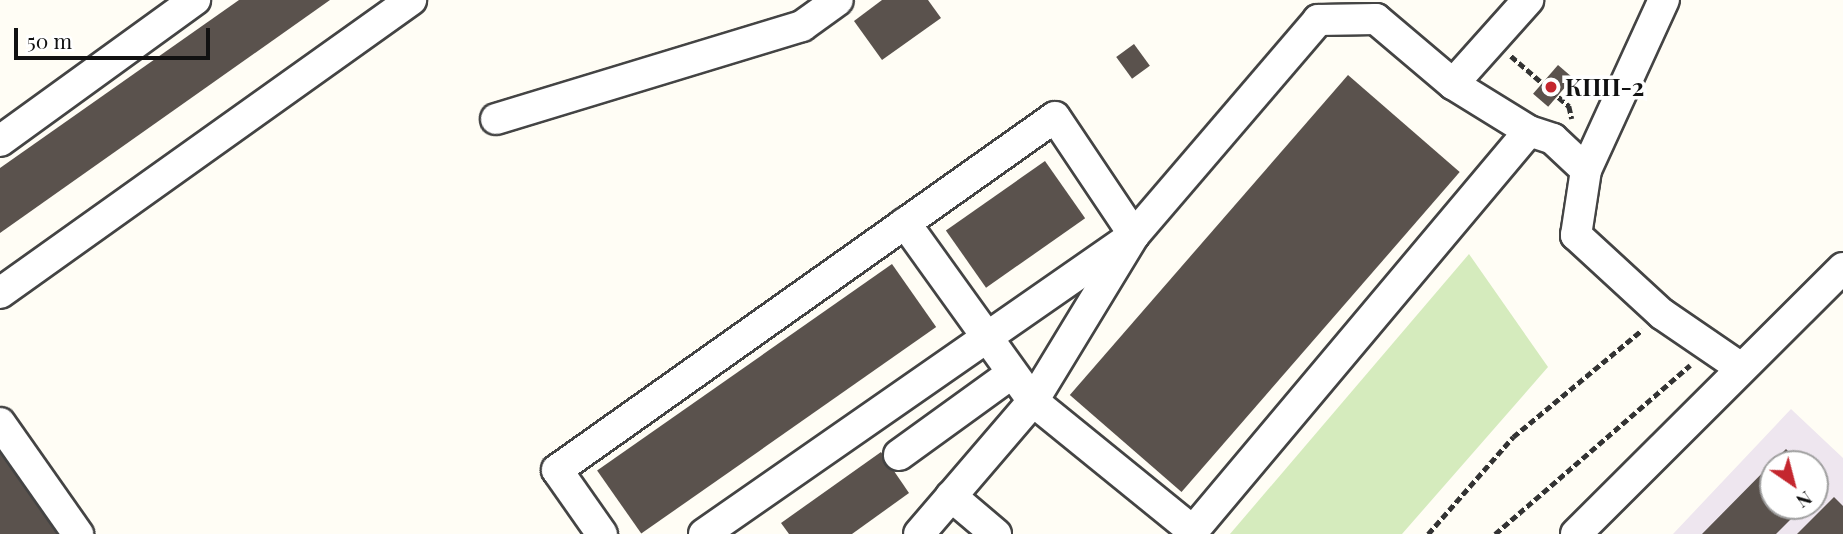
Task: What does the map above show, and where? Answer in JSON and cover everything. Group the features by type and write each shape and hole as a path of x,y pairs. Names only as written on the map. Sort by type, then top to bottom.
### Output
{"street":[{"path":"0,141 195,0"},
{"path":"0,293 411,0"},
{"path":"496,119 802,26 838,0"},
{"path":"1453,84 1528,0"},
{"path":"1664,0 1586,170 1576,235 1662,314 1713,344 1741,368"},
{"path":"919,534 1033,401 1134,235 1318,20 1384,9 1453,84 1541,135 1586,170"},
{"path":"602,534 557,470 1055,117 1134,235"},
{"path":"905,223 984,338 1033,401 1193,531 1541,135"},
{"path":"704,534 1134,235"},
{"path":"1576,534 1843,268"},
{"path":"899,455 1011,374"},
{"path":"0,423 78,534"},
{"path":"951,496 996,534"}],"path":[{"path":"1492,41 1569,106 1586,170"},
{"path":"1428,534 1513,438 1662,314"},
{"path":"1495,534 1713,344"}],"shaded area":[{"path":"1791,409 1843,458 1843,534 1673,534"}],"green space":[{"path":"1469,254 1548,367 1402,534 1230,534"}],"building":[{"path":"239,0 330,0 0,233 0,168"},
{"path":"882,0 928,0 941,18 882,60 854,21"},
{"path":"1134,44 1150,66 1132,79 1116,57"},
{"name":"КПП-2","path":"1558,65 1573,78 1548,107 1533,94"},
{"path":"1348,75 1460,172 1182,492 1070,395"},
{"path":"1045,161 1085,218 986,288 946,230"},
{"path":"892,264 936,327 641,534 597,470"},
{"path":"0,444 64,534 0,534"},
{"path":"881,452 909,493 852,534 789,534 781,523"},
{"path":"1759,476 1759,520 1790,520 1776,534 1702,534"},
{"path":"1834,497 1843,506 1843,534 1797,534 1811,520 1829,520 1829,502"}],"place":[{"name":"КПП-2","path":"1551,87"}]}
